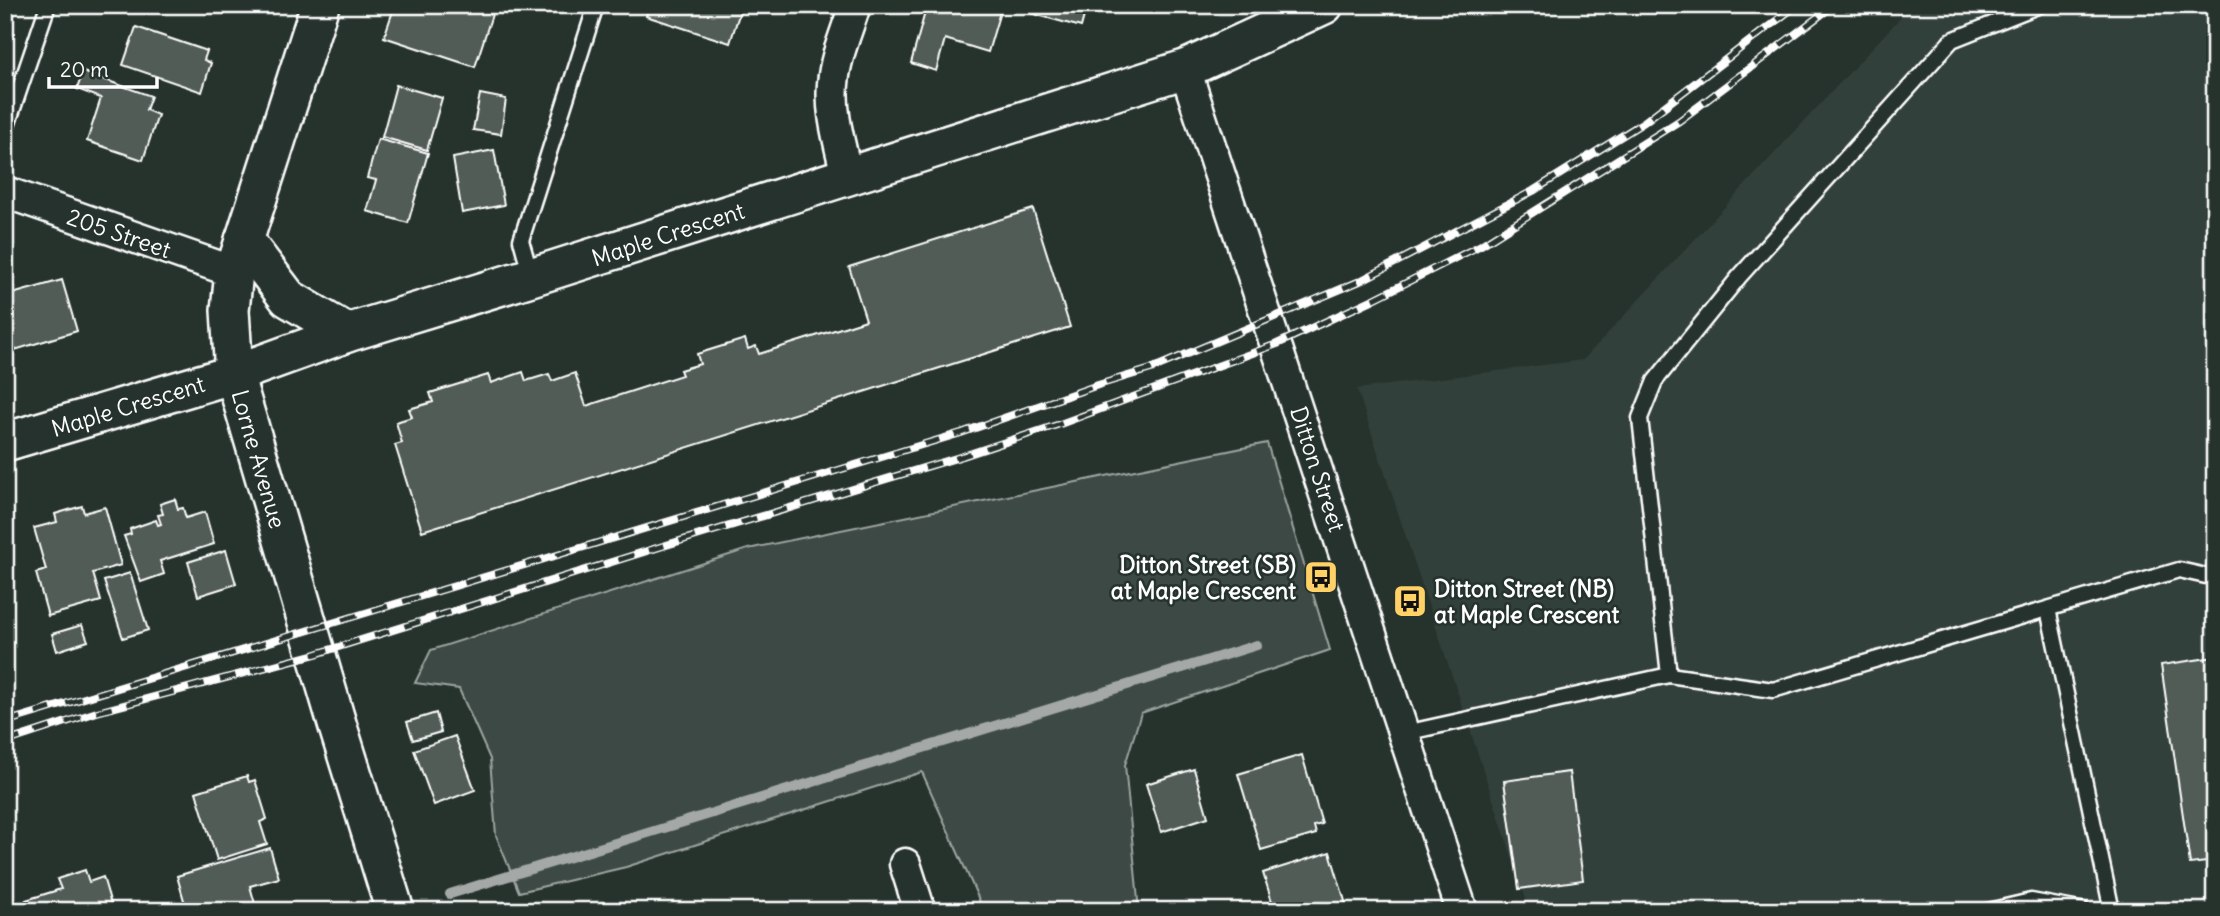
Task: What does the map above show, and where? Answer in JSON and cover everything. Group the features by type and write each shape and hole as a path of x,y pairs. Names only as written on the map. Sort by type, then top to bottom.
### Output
{"street":[{"name":"Lorne Avenue","path":"320,5 239,256 230,310 234,374 395,911"},
{"path":"847,177 834,111 833,86 838,58 855,5"},
{"name":"Maple Crescent","path":"5,442 234,374 347,333 1185,69 1324,5"},
{"name":"Ditton Street","path":"1185,69 1462,911"},
{"name":"205 Street","path":"5,192 239,256"},
{"path":"239,256 288,298 347,333"},
{"path":"905,864 920,911"}],"lane":[{"path":"5,132 48,5"},
{"path":"531,277 521,240 596,5"},
{"path":"1669,675 1640,418 1655,382 1739,277 1952,40 2040,5"},
{"path":"1405,733 1669,675 1773,690 2179,570 2215,578"},
{"path":"2048,609 2112,911"},
{"path":"1988,911 2031,901 2085,911"}],"shaded area":[{"path":"1912,5 2215,5 2215,911 1530,911 1357,389 1583,360"},
{"path":"1267,443 1330,650 1141,713 1125,765 1139,911 984,911 922,772 626,867 519,892 496,835 490,759 459,689 415,683 431,650 748,549"}],"building":[{"path":"395,5 495,5 475,67 384,37"},
{"path":"649,5 742,5 730,43 646,16"},
{"path":"927,5 1002,5 988,52 945,39 936,71 911,63"},
{"path":"1024,5 1087,5 1081,27 1023,11"},
{"path":"136,27 207,51 204,60 211,63 202,92 123,65"},
{"path":"83,72 151,96 146,110 158,115 143,160 87,141 101,98 77,89"},
{"path":"396,85 442,98 427,150 382,137"},
{"path":"480,94 506,99 501,134 473,130"},
{"path":"378,139 428,153 408,223 367,211 376,180 367,178"},
{"path":"494,150 504,205 462,213 453,158"},
{"path":"1033,209 1070,327 422,531 395,445 402,443 396,422 412,417 409,409 433,402 430,393 488,375 491,383 523,372 526,381 549,374 552,381 575,373 586,406 682,375 680,370 700,364 697,354 745,339 748,349 756,346 759,354 866,320 849,267"},
{"path":"62,280 77,331 5,353 5,296"},
{"path":"175,499 178,509 183,508 186,518 205,512 214,544 160,561 164,574 141,582 124,536 131,534 130,529 156,520 158,525 161,524 158,515 163,514 160,504"},
{"path":"82,506 84,513 105,507 121,565 93,573 101,601 48,616 36,573 46,570 34,528 57,522 55,514"},
{"path":"226,550 236,584 198,596 188,562"},
{"path":"130,573 148,630 123,638 104,581"},
{"path":"82,625 88,641 57,651 52,634"},
{"path":"2215,657 2215,861 2190,864 2161,665"},
{"path":"436,713 441,732 413,740 407,722"},
{"path":"455,736 475,790 434,805 414,750"},
{"path":"1302,755 1322,824 1314,826 1316,834 1261,850 1238,774"},
{"path":"1194,769 1208,817 1161,832 1146,784"},
{"path":"1569,772 1583,880 1519,889 1504,781"},
{"path":"247,776 249,782 255,780 267,819 260,822 267,844 217,860 196,792"},
{"path":"270,848 279,878 250,886 255,904 233,911 187,911 177,876"},
{"path":"1330,852 1348,911 1275,911 1263,873"},
{"path":"85,870 89,882 103,877 113,911 29,911 26,900 61,889 57,879"}],"waterway":[{"path":"450,894 1257,645"}],"railway":[{"path":"5,722 961,433 1151,369 1360,281 1533,191 1644,122 1797,5"},
{"path":"5,742 97,712 316,654 963,456 1060,424 1277,344 1481,245 1679,121 1834,5"}],"place":[{"name":"Ditton Street (SB) at Maple Crescent","path":"1321,577"},
{"name":"Ditton Street (NB) at Maple Crescent","path":"1410,601"}]}
